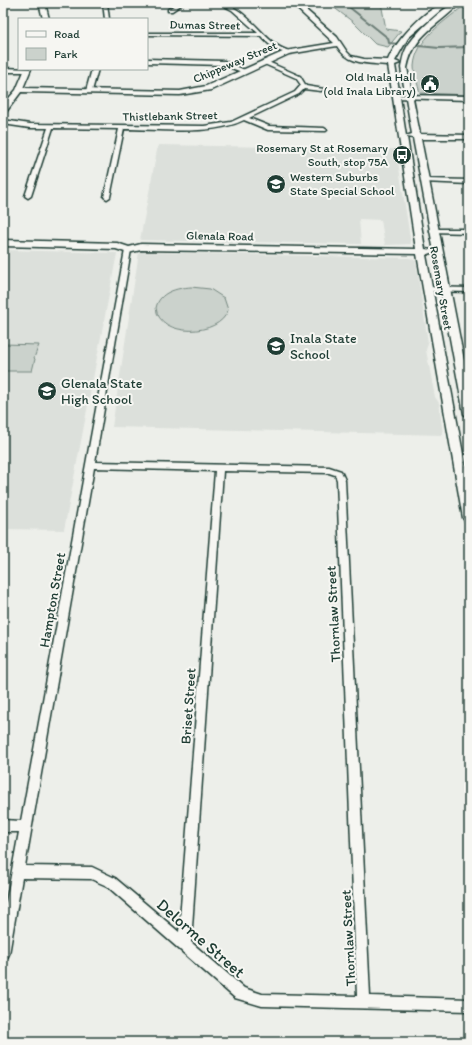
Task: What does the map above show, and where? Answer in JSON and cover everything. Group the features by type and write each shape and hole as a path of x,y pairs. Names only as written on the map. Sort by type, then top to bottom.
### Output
{"main road":[{"path":"42,3 46,18"},
{"path":"294,3 335,38 344,53 356,60 404,64 411,45 422,32 458,3"},
{"path":"391,63 403,40 416,27 446,3"},
{"name":"Chippeway Street","path":"19,90 180,93 195,91 208,88 287,52 339,44"},
{"name":"Rosemary Street","path":"391,63 421,252 469,518"},
{"name":"Rosemary Street","path":"404,64 433,231 469,414"},
{"path":"3,110 19,90 27,70"},
{"path":"403,136 469,137"},
{"name":"Glenala Road","path":"3,243 117,246 128,250 141,247 437,252"}],"street":[{"path":"105,3 107,18"},
{"path":"170,10 182,3"},
{"path":"220,3 234,9 274,46 287,52"},
{"path":"458,3 469,6"},
{"name":"Dumas Street","path":"148,34 262,35"},
{"path":"148,61 224,63 244,71"},
{"path":"264,62 298,77 302,80 303,87 321,89"},
{"path":"3,70 27,70"},
{"path":"89,92 95,70"},
{"name":"Thistlebank Street","path":"3,122 30,126 213,128 232,124 297,93 303,87"},
{"path":"397,97 469,98"},
{"path":"243,118 268,128 324,130"},
{"path":"28,196 51,126"},
{"path":"106,197 122,127"},
{"path":"425,181 469,182"},
{"path":"433,231 469,231"},
{"name":"Hampton Street","path":"3,954 128,250"},
{"path":"428,289 469,290"},
{"name":"Thornlaw Street","path":"90,465 329,470 338,474 341,480 364,1003"},
{"name":"Briset Street","path":"184,946 218,468"},
{"path":"3,826 26,827"},
{"name":"Delorme Street","path":"18,872 92,873 111,882 240,993 262,1000 469,1005"}],"shaded area":[{"name":"Western Suburbs State Special School","path":"158,145 396,149 411,244 385,245 381,220 359,219 361,244 140,240"},
{"name":"Glenala State High School","path":"3,250 117,253 64,530 3,529"},
{"name":"Inala State School","path":"139,252 410,258 416,261 428,343 426,350 435,397 439,403 443,435 112,427"}],"green space":[{"path":"328,3 381,3 386,29 401,31 388,47 375,44 353,22"},
{"path":"462,7 469,9 469,95 420,93 415,76 414,66 416,56 425,40 432,32"},
{"path":"191,287 210,289 224,298 228,310 223,319 214,325 202,329 178,329 167,325 160,318 156,308 161,298 169,292 180,288"},
{"path":"3,344 39,345 34,358 32,371 3,371"}],"waterway":[{"path":"344,3 388,38 389,43 439,48 469,47"}],"place":[{"name":"Old Inala Hall (old Inala Library)","path":"430,84"},
{"name":"Rosemary St at Rosemary South, stop 75A","path":"402,155"},
{"name":"Western Suburbs State Special School","path":"276,184"},
{"name":"Inala State School","path":"276,346"},
{"name":"Glenala State High School","path":"47,391"}]}
